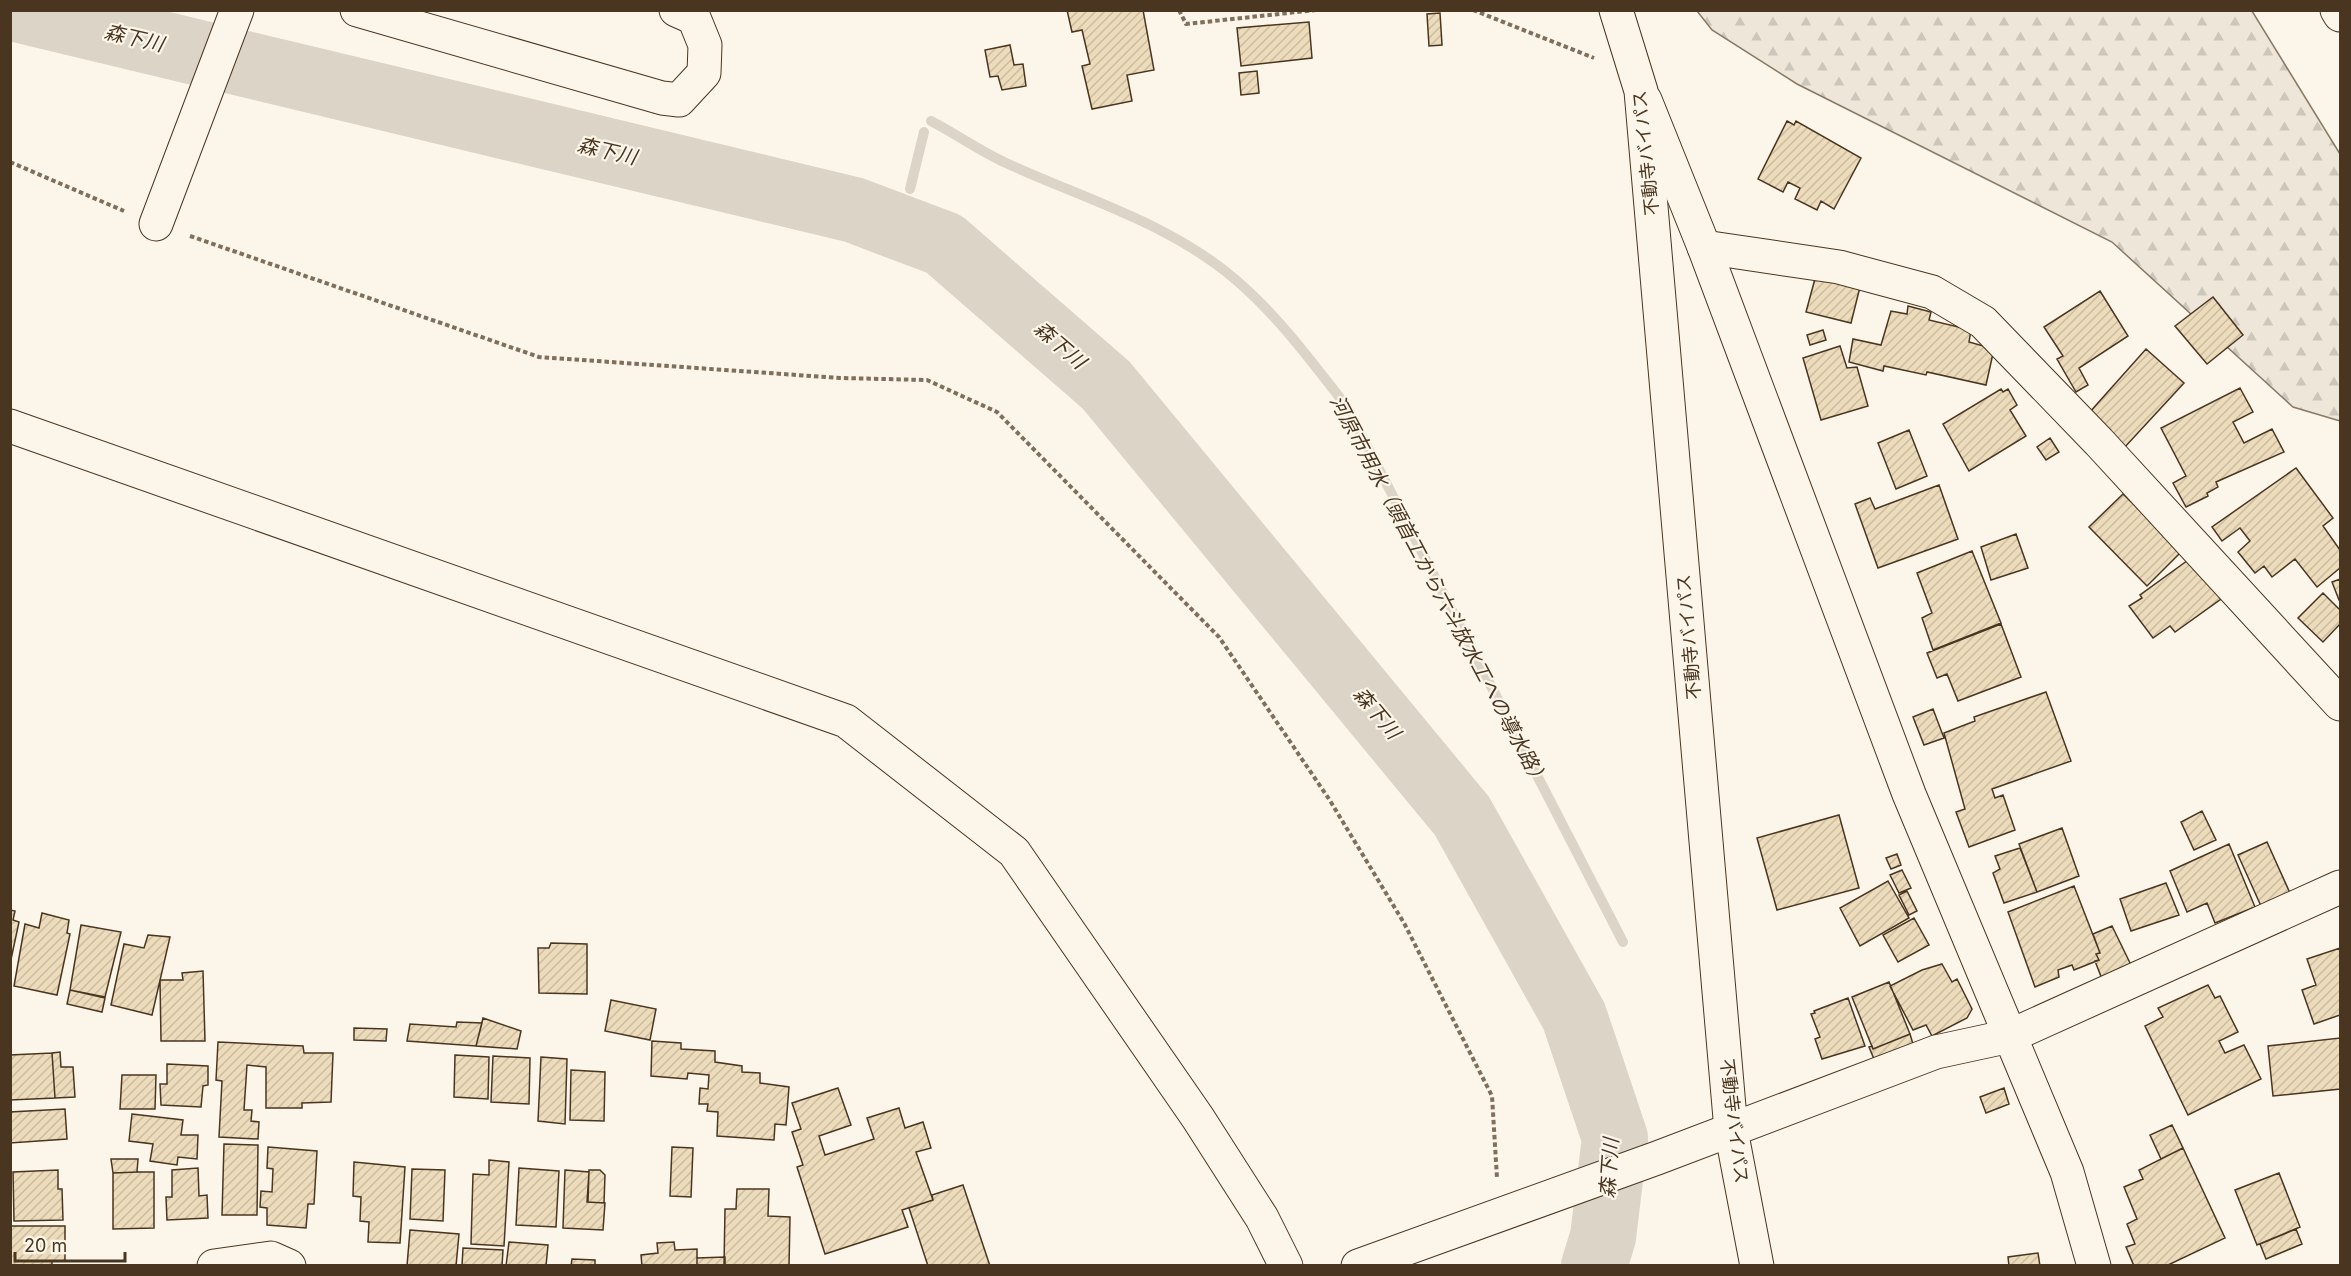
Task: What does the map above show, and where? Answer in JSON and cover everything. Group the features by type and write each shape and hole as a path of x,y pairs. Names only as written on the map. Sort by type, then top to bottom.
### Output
{"main road":[{"path":"160,213 237,10"},
{"path":"357,10 662,98 679,100 704,73 705,45 694,18 676,10"},
{"name":"不動寺バイパス","path":"1616,10 1641,91 1731,1130 1757,1266"},
{"path":"2337,10 2340,15"},
{"path":"1641,91 1704,247 1908,794 2067,1172 2094,1266"},
{"path":"1704,247 1839,267 1932,292 1983,322 2099,442 2340,704"},
{"path":"10,426 846,721 1014,852 1198,1118 1262,1218 1286,1266"},
{"path":"1358,1266 1657,1158 1936,1052 2010,1036 2340,887"},
{"path":"214,1266 271,1258 289,1266"}],"path":[{"path":"1179,10 1186,24 1316,10"},
{"path":"1473,10 1596,59"},
{"path":"10,162 160,213 539,357 840,378 927,380 997,412 1219,637 1329,799 1404,923 1492,1096 1499,1215"}],"green space":[{"path":"1697,11 2252,11 2340,154 2340,421 2293,407 2112,242 1797,84 1712,30"}],"building":[{"path":"1067,10 1143,10 1154,70 1127,75 1132,101 1092,109 1082,66 1090,64 1082,30 1072,32"},
{"path":"1440,13 1442,45 1429,46 1427,14"},
{"path":"1309,22 1312,58 1241,66 1237,28"},
{"path":"1010,45 1014,65 1023,64 1026,86 1002,90 998,76 990,77 985,50"},
{"path":"1257,71 1259,93 1241,95 1239,73"},
{"path":"1787,121 1794,125 1796,121 1861,158 1834,209 1821,201 1817,210 1795,199 1800,188 1788,182 1783,192 1758,179"},
{"path":"1816,275 1860,287 1851,323 1806,312"},
{"path":"2100,291 2128,336 2079,368 2088,385 2076,392 2057,359 2063,356 2044,327"},
{"path":"2213,297 2243,335 2207,364 2175,326"},
{"path":"1908,306 1931,312 1929,320 1971,330 1969,342 1994,349 1986,385 1927,372 1926,375 1884,366 1883,371 1849,362 1853,339 1881,345 1891,311 1907,314"},
{"path":"1823,330 1826,340 1810,345 1807,335"},
{"path":"1840,346 1847,368 1857,367 1868,406 1821,420 1803,358"},
{"path":"2146,349 2184,383 2124,448 2089,413"},
{"path":"2240,388 2253,412 2233,422 2244,443 2272,429 2284,452 2216,482 2218,487 2207,493 2208,496 2186,507 2173,483 2186,476 2161,428"},
{"path":"2001,389 2003,392 2008,389 2017,405 2010,410 2026,436 1969,471 1943,424"},
{"path":"1909,430 1927,476 1896,489 1878,443"},
{"path":"2050,438 2059,452 2046,460 2037,447"},
{"path":"2296,468 2333,518 2323,526 2340,550 2340,568 2317,587 2295,559 2272,577 2264,566 2255,573 2238,552 2250,541 2240,528 2222,541 2212,527"},
{"path":"1939,485 1958,539 1878,568 1855,504 1870,498 1875,509"},
{"path":"2123,494 2182,551 2147,586 2089,527"},
{"path":"2016,534 2028,568 1991,580 1981,547"},
{"path":"1972,551 2001,623 1933,650 1922,618 1932,613 1917,573"},
{"path":"2191,558 2221,599 2175,632 2170,626 2153,638 2129,606 2142,598 2140,595"},
{"path":"2340,579 2340,600 2339,600 2332,582"},
{"path":"2323,593 2340,610 2340,624 2323,642 2298,618"},
{"path":"2001,624 2021,677 1958,701 1947,674 1937,678 1927,653"},
{"path":"2046,692 2071,761 1992,789 1995,798 2003,795 2015,830 1969,847 1956,812 1965,809 1944,733 1975,721 1974,717"},
{"path":"1933,709 1944,738 1924,745 1913,717"},
{"path":"2202,811 2216,840 2194,850 2181,822"},
{"path":"1839,815 1859,888 1777,910 1757,838"},
{"path":"2062,828 2079,876 2037,892 2019,844"},
{"path":"2267,842 2290,893 2261,906 2238,855"},
{"path":"2229,844 2255,907 2215,923 2207,903 2187,912 2170,871"},
{"path":"2020,848 2037,892 2004,903 1993,873 2000,869 1995,856"},
{"path":"1897,854 1901,865 1891,869 1886,858"},
{"path":"1902,870 1911,888 1899,893 1890,875"},
{"path":"1888,881 1909,918 1860,946 1840,908"},
{"path":"2166,883 2179,915 2131,931 2120,899"},
{"path":"2074,886 2100,953 2096,954 2099,960 2074,970 2072,965 2058,970 2059,977 2035,987 2008,912"},
{"path":"1907,891 1917,911 1909,915 1899,895"},
{"path":"10,910 15,911 13,920 19,922 10,964"},
{"path":"42,913 69,920 67,933 70,934 57,995 14,986 25,924 39,928"},
{"path":"1914,918 1929,945 1898,962 1883,935"},
{"path":"81,925 121,932 105,997 70,990"},
{"path":"2112,926 2132,967 2102,979 2095,961 2099,960 2096,954 2100,953 2093,934"},
{"path":"148,935 170,937 152,1015 111,1005 124,944 144,948"},
{"path":"551,943 587,944 587,994 539,993 538,948 549,948"},
{"path":"2340,948 2340,1015 2314,1024 2302,990 2316,985 2307,959"},
{"path":"1942,964 1952,982 1957,979 1972,1009 1967,1018 1932,1036 1926,1025 1913,1030 1890,986 1922,970"},
{"path":"203,971 205,1041 161,1041 160,980 183,980 182,973"},
{"path":"1889,982 1910,1034 1873,1049 1852,997"},
{"path":"2208,985 2215,998 2220,996 2238,1032 2219,1041 2225,1053 2244,1045 2261,1079 2188,1115 2145,1026 2163,1017 2158,1008"},
{"path":"70,990 105,998 102,1012 67,1004"},
{"path":"1848,998 1865,1046 1822,1059 1815,1039 1820,1037 1811,1014"},
{"path":"611,1000 656,1009 650,1040 605,1031"},
{"path":"483,1018 521,1031 517,1049 476,1046"},
{"path":"457,1022 482,1023 476,1046 407,1041 410,1024 456,1027"},
{"path":"354,1028 387,1029 386,1041 354,1040"},
{"path":"1910,1034 1913,1044 1874,1059 1869,1047 1872,1046 1873,1049"},
{"path":"2340,1038 2340,1089 2273,1096 2268,1046"},
{"path":"652,1041 681,1043 681,1049 715,1051 715,1062 742,1066 742,1072 760,1073 760,1083 789,1087 786,1125 775,1124 774,1140 717,1136 718,1112 707,1111 708,1104 699,1104 700,1088 708,1089 709,1075 688,1073 687,1079 651,1076"},
{"path":"218,1042 303,1046 304,1053 333,1053 331,1102 302,1103 302,1108 266,1108 266,1067 247,1065 244,1110 252,1110 251,1121 259,1122 258,1139 219,1137 222,1081 216,1080"},
{"path":"60,1052 61,1067 73,1067 75,1097 55,1098 52,1053"},
{"path":"52,1053 55,1098 10,1100 10,1055"},
{"path":"455,1055 489,1057 488,1099 454,1097"},
{"path":"493,1056 530,1058 529,1104 491,1102"},
{"path":"541,1057 567,1059 565,1124 538,1121"},
{"path":"167,1064 208,1066 208,1085 203,1086 201,1107 161,1105 160,1084 167,1084"},
{"path":"571,1070 605,1072 604,1121 570,1120"},
{"path":"122,1075 156,1075 155,1109 120,1109"},
{"path":"838,1088 851,1125 819,1136 825,1155 874,1139 867,1118 899,1108 905,1128 923,1122 931,1148 916,1152 933,1200 902,1210 908,1227 825,1254 797,1167 803,1165 792,1132 801,1129 792,1103"},
{"path":"2004,1088 2009,1104 1986,1113 1980,1097"},
{"path":"65,1109 67,1139 10,1143 10,1112"},
{"path":"132,1114 183,1120 181,1135 198,1135 197,1159 178,1157 177,1165 150,1161 153,1144 129,1141"},
{"path":"2172,1125 2183,1148 2161,1159 2150,1135"},
{"path":"224,1144 258,1145 257,1215 222,1215"},
{"path":"268,1147 317,1151 314,1204 308,1204 306,1228 267,1225 267,1208 260,1207 261,1191 272,1192 273,1169 267,1168"},
{"path":"672,1147 693,1148 691,1197 670,1196"},
{"path":"2183,1148 2225,1238 2166,1266 2134,1266 2126,1247 2135,1244 2127,1224 2137,1219 2124,1187 2143,1179 2139,1170"},
{"path":"111,1159 138,1159 137,1172 113,1173"},
{"path":"489,1160 509,1162 504,1246 471,1244 473,1174 489,1175"},
{"path":"354,1162 405,1167 400,1243 368,1242 369,1222 360,1221 361,1197 353,1196"},
{"path":"198,1168 199,1196 207,1195 208,1218 167,1220 166,1197 172,1197 172,1170"},
{"path":"519,1168 559,1171 556,1227 516,1225"},
{"path":"412,1169 445,1170 443,1221 410,1219"},
{"path":"58,1170 58,1189 62,1189 63,1220 14,1221 13,1172"},
{"path":"565,1170 589,1172 587,1202 605,1203 603,1230 563,1228"},
{"path":"589,1170 600,1170 605,1175 604,1203 588,1202"},
{"path":"154,1172 154,1228 113,1229 113,1173"},
{"path":"2279,1173 2300,1227 2257,1245 2235,1190"},
{"path":"963,1185 990,1266 928,1266 909,1208 933,1200 932,1195"},
{"path":"737,1189 769,1189 768,1216 790,1217 789,1266 724,1266 725,1209 736,1209"},
{"path":"10,1226 65,1226 65,1261 52,1261 52,1266 10,1266"},
{"path":"2296,1229 2302,1244 2266,1259 2260,1244"},
{"path":"410,1230 459,1234 456,1266 407,1266"},
{"path":"509,1242 548,1245 546,1266 506,1266"},
{"path":"674,1242 675,1250 697,1249 697,1266 642,1266 641,1255 658,1253 657,1243"},
{"path":"463,1248 503,1250 502,1266 462,1266"},
{"path":"2038,1253 2040,1266 2009,1266 2008,1257"},
{"path":"725,1257 725,1266 697,1266 697,1258"},
{"path":"572,1259 595,1260 595,1266 571,1266"}],"waterway":[{"name":"森下川","path":"20,10 854,210 944,244 1106,385 1462,816 1574,1016 1615,1138 1603,1237 1594,1266"},
{"name":"河原市用水（頭首工から六斗放水工への導水路）","path":"931,121 1006,163 1155,227 1183,243 1236,280 1267,309 1294,340 1347,407 1623,942"},
{"path":"910,189 924,132"}]}
